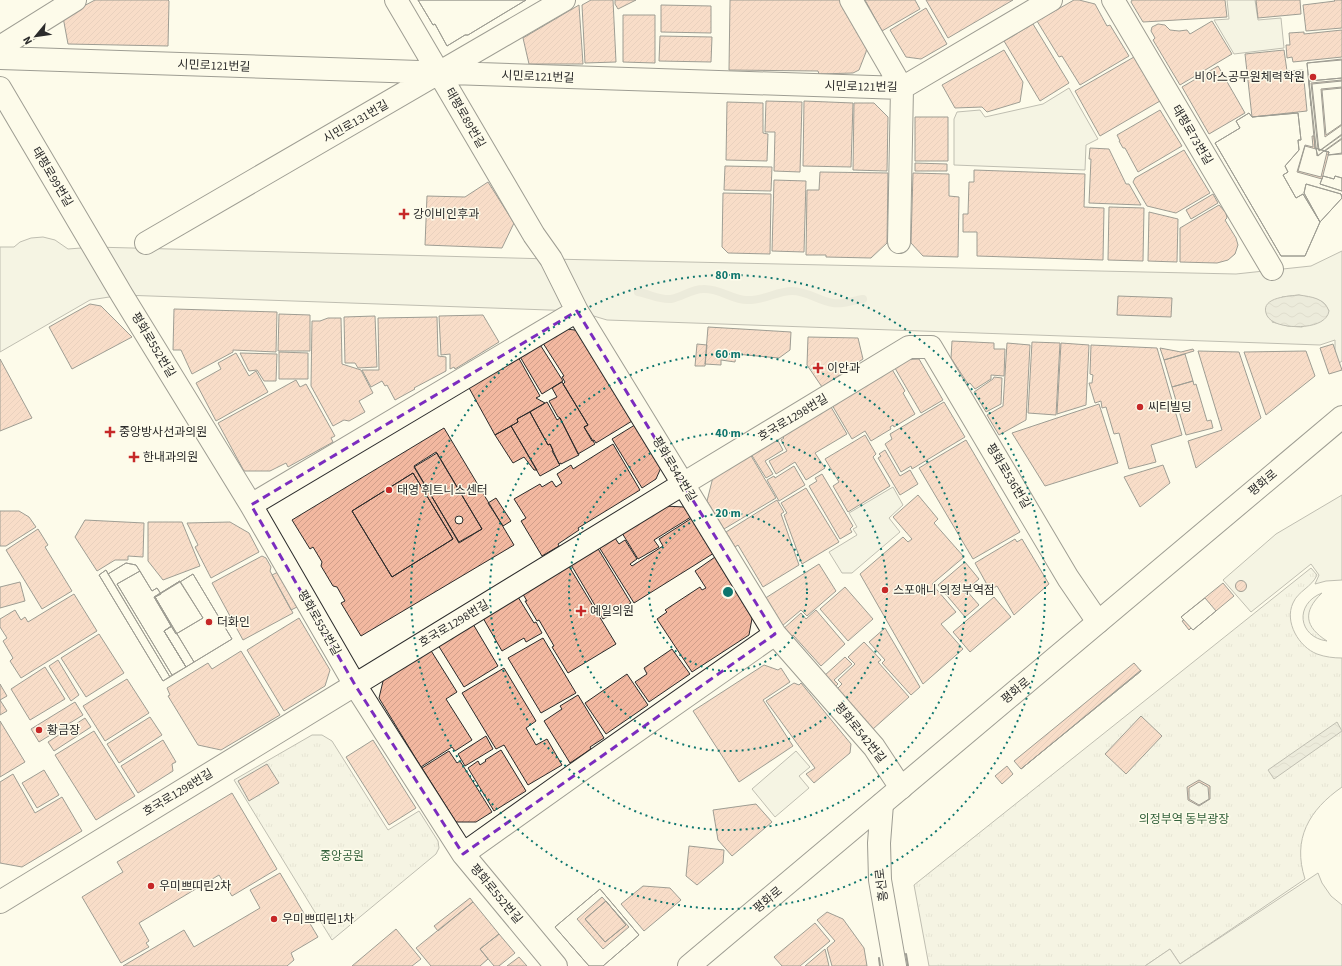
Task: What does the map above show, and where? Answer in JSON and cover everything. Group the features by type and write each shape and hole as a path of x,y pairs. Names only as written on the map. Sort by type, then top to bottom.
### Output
{"street":[{"path":"0,47 75,0"},
{"name":"태평로89번길","path":"396,0 534,235"},
{"name":"시민로131번길","path":"146,243 440,74 564,0"},
{"path":"851,0 902,88 899,242"},
{"name":"시민로121번길","path":"0,58 440,74 902,88 1051,0"},
{"name":"태평로73번길","path":"1113,0 1272,270"},
{"name":"태평로99번길","path":"0,88 105,265"},
{"name":"평화로542번길","path":"534,235 551,259 577,311 775,634 874,748 901,788"},
{"name":"평화로552번길","path":"105,265 251,505 355,685 463,854 556,966"},
{"path":"251,505 577,311"},
{"name":"호국로1298번길","path":"0,902 683,484 910,347"},
{"name":"평화로536번길","path":"910,347 931,347 1068,578 1098,622"},
{"name":"평화로","path":"689,966 1342,416"},
{"path":"463,854 775,634"},
{"name":"흥선로","path":"882,804 879,843 880,880 895,966"}],"highlighted area":[{"path":"577,311 775,634 463,854 355,685 251,505"}],"green space":[{"name":"의정부역 동부광장","path":"1311,568 1317,575 1312,583 1295,599 1290,618 1299,640 1310,651 1323,656 1342,658 1342,787 1320,805 1306,827 1302,838 1301,851 1305,879 1180,964 1170,949 1145,966 929,966 914,885"},
{"path":"1322,593 1311,607 1309,619 1310,625 1314,630 1327,641 1317,638 1310,633 1305,627 1303,620 1307,605 1313,598"},
{"name":"중앙공원","path":"312,735 322,735 332,741 388,830 419,811 438,841 439,848 436,854 332,940 234,780"}],"shaded area":[{"path":"1227,0 1255,0 1258,20 1281,18 1284,48 1234,54 1214,20 1229,19"},
{"path":"1069,88 1098,139 1086,145 1085,170 954,165 954,119 957,112 980,110 985,117 1043,104"},
{"path":"43,237 55,240 68,249 94,247 1236,274 1311,266 1342,251 1342,361 1335,366 1335,340 1320,345 607,320 577,311 122,295 90,300 0,352 0,247 14,247 20,242 31,238","holes":["1299,295 1321,301 1325,304 1329,311 1302,327 1288,326 1272,322 1282,297"]},
{"path":"893,487 903,505 889,518 900,532 852,573 842,573 829,552 857,535 853,529 857,527 849,513"},
{"path":"1342,495 1342,580 1326,581 1315,584 1319,575 1311,564 1251,612 1223,580 1276,534"},
{"path":"796,751 810,767 799,776 809,788 775,817 752,789"},
{"path":"1318,873 1322,883 1331,896 1342,905 1342,966 1145,966 1170,949 1180,964"}],"water":[{"path":"1299,295 1317,299 1324,303 1329,311 1321,322 1313,325 1296,327 1280,324 1268,317 1266,308 1272,301 1277,298"},
{"path":"1337,722 1342,731 1274,779 1268,770"}],"building":[{"path":"95,0 168,0 168,46 68,44 63,17"},
{"path":"418,0 526,0 447,46 435,24 433,25"},
{"path":"418,0 526,0 447,46 435,24 433,25"},
{"path":"591,0 613,0 616,62 585,63 582,5"},
{"path":"615,0 636,0 618,9 615,4"},
{"path":"730,0 841,0 867,47 859,70 853,73 819,74 818,71 729,70"},
{"path":"865,0 915,0 920,9 882,31"},
{"path":"926,0 1013,0 948,38"},
{"path":"1074,0 1095,4 1107,26 1110,25 1129,56 1080,85 1062,56 1059,57 1037,21"},
{"path":"1132,0 1225,0 1227,17 1143,22 1131,2"},
{"path":"1256,0 1300,0 1301,14 1258,18"},
{"path":"1334,0 1342,0 1342,28 1306,31 1303,5 1335,1"},
{"path":"579,5 583,64 529,64 523,38"},
{"path":"661,5 711,6 711,33 661,32"},
{"path":"926,8 947,44 921,59 906,57 890,30"},
{"path":"623,15 655,15 655,63 623,62"},
{"path":"1212,21 1232,54 1180,85 1153,40 1155,38 1151,31 1152,27 1158,24 1165,25 1170,30 1187,30 1190,34"},
{"path":"1033,24 1069,83 1040,101 1004,41"},
{"path":"1342,30 1342,57 1293,62 1292,57 1287,58 1286,45 1290,45 1289,33 1304,32 1304,34"},
{"path":"660,36 712,37 711,62 659,61"},
{"path":"1004,50 1023,82 1020,102 987,112 982,107 955,108 942,85"},
{"path":"1284,50 1287,71 1303,70 1307,111 1252,117 1245,54"},
{"path":"1134,57 1160,101 1100,136 1075,91"},
{"path":"1342,59 1342,154 1328,155 1329,152 1315,148 1307,63"},
{"path":"1342,60 1342,78 1309,81 1311,106 1307,63"},
{"path":"1218,66 1245,113 1209,134 1182,87"},
{"path":"1342,78 1342,81 1312,84 1319,151 1342,134 1342,138 1317,156 1309,81"},
{"path":"1342,80 1342,135 1321,150 1318,149 1311,83"},
{"path":"1342,87 1342,125 1325,137 1321,89"},
{"path":"1342,88 1342,124 1326,135 1322,90"},
{"path":"766,101 802,102 800,172 774,171 775,132 765,132"},
{"path":"804,101 853,103 851,167 803,166"},
{"path":"727,102 763,103 763,133 768,134 767,161 726,160"},
{"path":"854,103 874,103 888,117 887,171 853,170"},
{"path":"1160,110 1182,146 1138,172 1125,148 1123,148 1119,141 1117,135"},
{"path":"1249,113 1252,117 1298,113 1301,140 1298,140 1299,150 1285,166 1288,172 1283,175 1296,198 1303,194 1320,222 1305,256 1281,256 1215,143 1240,128 1236,121"},
{"path":"1249,113 1252,117 1298,113 1301,140 1298,140 1299,150 1285,166 1288,172 1283,175 1296,198 1303,194 1320,222 1305,256 1281,256 1215,143 1240,128 1236,121"},
{"path":"915,117 948,117 948,161 915,161"},
{"path":"1312,136 1314,136 1315,148 1329,152 1322,179 1297,172 1305,145 1313,147"},
{"path":"1342,139 1342,153 1328,155 1329,152 1325,151"},
{"path":"1305,146 1316,149 1318,156 1324,151 1327,152 1321,177 1298,171"},
{"path":"1090,148 1109,149 1126,184 1129,184 1141,205 1089,203"},
{"path":"1184,150 1210,193 1176,213 1147,206 1133,182 1135,178"},
{"path":"915,163 947,164 947,171 915,171"},
{"path":"725,166 772,167 771,191 724,190"},
{"path":"974,170 1085,174 1084,207 1104,208 1103,260 977,256 977,232 963,232 963,214 968,214 969,182 974,182"},
{"path":"820,172 888,173 887,243 871,258 806,255 807,190 819,190"},
{"path":"913,173 949,174 949,196 959,197 958,257 923,256 911,243"},
{"path":"1323,176 1334,179 1335,176 1342,178 1342,191 1320,184"},
{"path":"1323,176 1334,179 1335,176 1342,178 1342,191 1320,184"},
{"path":"774,180 806,181 804,252 772,251"},
{"path":"488,182 514,223 502,248 425,245 427,196 465,197"},
{"path":"1306,184 1341,194 1342,198 1320,222 1304,193"},
{"path":"1306,184 1341,194 1342,198 1320,222 1304,193"},
{"path":"723,193 771,194 770,254 728,253 722,247"},
{"path":"1213,194 1218,203 1191,219 1186,210"},
{"path":"1219,205 1226,213 1227,218 1225,220 1236,238 1238,245 1235,254 1228,260 1217,263 1180,262 1180,228"},
{"path":"1109,207 1144,208 1143,261 1108,260"},
{"path":"1149,212 1178,219 1177,262 1148,261"},
{"path":"1118,296 1172,298 1171,317 1117,315"},
{"path":"90,304 101,306 132,337 72,369 49,327"},
{"path":"174,309 277,312 276,352 233,350 233,352 192,374 181,350 173,350"},
{"path":"279,314 310,315 310,351 278,351"},
{"path":"483,315 499,342 455,369 454,367 450,369 450,354 441,355 439,316"},
{"path":"375,316 377,367 358,368 355,363 345,363 344,317"},
{"path":"437,317 438,356 446,357 446,371 395,400 387,385 385,386 382,381 371,387 362,370 379,370 378,318"},
{"path":"328,318 341,318 342,364 361,370 373,393 359,401 365,412 349,421 344,420 333,426 311,386 312,321 320,321"},
{"path":"708,327 791,332 790,350 779,358 736,354 735,362 721,360 721,365 705,364"},
{"path":"559,328 582,331 637,418 596,443 594,440 592,441 584,427 588,425 563,384 565,382 562,377 564,376 541,340"},
{"path":"808,337 858,338 863,359 822,387 807,365"},
{"path":"952,341 994,343 994,349 1005,349 1004,376 991,375 991,379 975,389 970,383 968,384 951,358"},
{"path":"1032,342 1060,343 1056,415 1028,413"},
{"path":"539,343 563,381 542,394 519,355"},
{"path":"1007,343 1030,345 1026,420 999,435 987,415 1003,406"},
{"path":"1061,343 1089,345 1086,405 1057,414"},
{"path":"697,344 707,345 705,366 695,366"},
{"path":"1333,344 1342,370 1329,374 1320,348"},
{"name":"씨티빌딩","path":"1091,345 1157,348 1182,435 1151,445 1156,462 1129,469 1119,433 1114,434 1106,407 1102,408 1101,401 1095,403 1089,383 1092,383 1093,375 1090,374"},
{"path":"1160,348 1181,352 1193,349 1194,351 1164,360"},
{"path":"1198,351 1239,352 1261,418 1196,468 1188,441 1222,430"},
{"path":"1306,351 1315,376 1266,415 1244,352"},
{"path":"279,352 308,353 308,379 279,379"},
{"path":"236,353 249,376 256,371 268,392 216,421 196,383 221,369 218,363"},
{"path":"240,353 277,354 276,381 264,381 257,370 249,371"},
{"path":"1185,354 1193,381 1172,387 1164,360"},
{"path":"517,355 540,396 536,398 545,403 517,419 518,422 495,435 468,386"},
{"path":"0,359 32,418 0,431"},
{"path":"919,359 943,400 921,413 892,363 898,360"},
{"path":"890,366 905,391 903,393 915,414 894,427 893,425 890,427 891,429 871,441 865,431 852,439 832,405"},
{"path":"994,377 1002,378 1001,404 986,412 974,392"},
{"path":"296,380 300,387 306,384 335,436 331,438 333,442 288,467 286,463 270,471 244,471 218,423"},
{"path":"1193,381 1194,385 1196,384 1207,421 1211,420 1213,428 1186,435 1172,387"},
{"path":"562,382 588,425 584,427 595,444 578,454 560,418 549,401 557,397 552,388"},
{"path":"547,402 557,420 560,418 579,455 561,464 559,464 550,444 548,445 530,412"},
{"path":"944,402 965,437 912,469 911,466 901,472 885,444 892,439 890,434"},
{"path":"1099,404 1118,463 1045,486 1012,433"},
{"path":"831,407 847,434 815,453 825,468 806,480 795,462 776,474 769,461 787,451 781,440 784,438 782,436"},
{"path":"530,412 548,445 550,444 553,450 552,451 560,465 540,476 511,426 518,422 517,419"},
{"path":"638,423 663,463 656,479 642,488 612,439"},
{"path":"511,426 537,470 534,470 524,457 513,463 495,435"},
{"path":"444,428 514,545 361,636 341,603 345,601 337,587 333,586 321,566 322,562 313,547 310,549 292,520"},
{"path":"865,435 876,454 873,457 890,486 848,512 833,486 839,482 825,459"},
{"path":"777,439 783,450 765,461 773,474 766,478 751,454"},
{"path":"966,440 1020,532 973,559 919,468"},
{"path":"613,444 640,490 578,528 579,530 558,544 559,546 542,556 521,521 526,518 514,499 540,484 542,487 552,481 556,487 562,483 557,474 571,465 573,469"},
{"path":"885,450 900,476 910,470 918,484 900,495 878,458 881,456 879,454"},
{"path":"436,452 482,529 459,543 414,466"},
{"path":"437,453 482,529 459,542 414,467"},
{"path":"750,454 776,498 724,529 707,501 713,477"},
{"path":"1163,465 1170,483 1140,507 1124,477"},
{"path":"794,466 805,485 779,501 767,480 774,476 775,478"},
{"path":"413,473 453,539 392,577 352,511"},
{"path":"413,473 453,539 392,577 352,511"},
{"path":"822,474 853,526 850,529 852,532 840,539 809,486 817,481 815,478"},
{"path":"806,488 839,542 802,564 784,515 787,513 781,503"},
{"path":"918,495 938,519 934,523 964,557 932,584 956,612 941,624 963,649 923,684 860,574 903,537 908,542 912,539 893,517"},
{"path":"496,498 511,521 503,526 488,503"},
{"path":"777,500 784,512 781,514 799,565 763,587 738,545 735,547 726,532"},
{"path":"664,506 684,507 691,517 654,540 659,547 638,559 622,533"},
{"path":"0,511 19,511 29,517 36,527 6,546 0,546"},
{"path":"457,516 461,516 463,520 461,524 457,524 455,522 455,518"},
{"path":"692,518 714,553 634,603 599,547 615,538 619,544 625,540 637,559 630,564 632,566 663,546 659,539"},
{"path":"85,520 144,523 143,557 128,556 128,560 115,560 97,571 75,537"},
{"path":"148,522 182,522 200,566 163,580 148,561"},
{"path":"230,522 249,533 259,552 211,578 195,547 198,545 187,523"},
{"path":"38,529 48,545 45,547 72,591 42,609 6,550"},
{"path":"1015,539 1017,542 1022,539 1049,584 1014,615 997,586 990,590 975,563"},
{"path":"597,547 631,603 603,619 570,563"},
{"path":"262,556 266,558 271,567 270,571 293,613 243,640 212,583"},
{"path":"715,557 753,613 749,635 692,672 657,619 667,612 665,610 700,587 702,590 706,588 695,571"},
{"path":"965,562 979,579 966,590 979,605 965,617 938,585"},
{"path":"126,563 136,565 140,571 117,584 172,675 163,681 99,575 106,570 108,574"},
{"path":"126,563 136,565 152,591 157,588 161,594 155,597 172,626 164,631 186,667 170,677 108,574"},
{"path":"567,563 616,644 568,673 552,647 554,646 539,620 537,621 525,601 527,601 521,591"},
{"path":"819,564 836,591 807,616 801,610 782,626 764,599"},
{"path":"106,570 170,677 163,681 99,575"},
{"path":"140,571 152,591 157,588 161,594 155,597 172,626 164,631 186,667 172,675 117,584"},
{"path":"278,572 297,607 291,610 272,575"},
{"name":"더화인","path":"193,574 232,639 186,667 164,631 171,626 176,634 203,618 180,582"},
{"name":"더화인","path":"193,574 232,639 194,662 155,597"},
{"path":"180,581 155,597 171,626 154,597"},
{"path":"180,581 203,618 176,634 154,597"},
{"path":"1239,581 1243,581 1245,582 1245,590 1239,591 1236,588 1236,584"},
{"path":"20,582 25,601 0,608 0,587"},
{"path":"1223,583 1234,596 1193,630 1181,617"},
{"path":"845,587 873,619 848,641 820,609"},
{"path":"74,594 97,631 21,678 10,661 13,658 3,641 7,638 0,627 0,619 15,610 21,620 25,617 28,622"},
{"path":"518,597 542,633 526,642 524,638 502,651 483,618"},
{"path":"994,597 1011,617 970,652 953,632"},
{"path":"1205,598 1216,611 1193,630 1191,628 1189,630 1182,621 1184,620 1181,617"},
{"path":"816,610 845,644 821,666 793,635 790,638 783,629 801,613 806,619"},
{"path":"299,618 330,670 325,686 284,711 247,650"},
{"path":"473,624 498,666 464,687 438,645"},
{"path":"172,626 194,662 186,667 164,631"},
{"path":"885,628 920,687 911,695 882,663 885,660 869,642"},
{"path":"99,634 124,673 86,697 61,658"},
{"path":"543,638 576,693 541,713 508,658"},
{"path":"864,642 881,660 878,662 909,697 873,729 837,689 842,684 838,680 855,664 848,657"},
{"path":"430,649 457,692 446,699 472,740 455,751 452,747 421,767 379,698 384,677"},
{"path":"672,649 690,674 649,702 635,682 647,674 644,668"},
{"path":"241,651 280,715 221,750 198,745 168,696 170,695 167,688 208,663 212,669"},
{"path":"845,657 852,664 834,680 838,684 834,688 824,676"},
{"path":"58,660 79,695 71,701 49,666"},
{"path":"1134,663 1141,671 1021,769 1014,761"},
{"path":"764,665 778,670 781,668 790,682 763,700 793,746 739,782 693,711"},
{"path":"45,667 65,699 30,720 11,689"},
{"path":"504,668 536,721 526,728 536,745 547,739 562,765 528,785 504,745 496,749 462,693"},
{"path":"1141,670 1141,671 1021,769"},
{"path":"627,674 648,705 606,734 585,703"},
{"path":"127,679 149,713 105,741 83,706"},
{"path":"794,683 799,685 801,683 851,744 850,753 814,783 806,774 815,768 766,701"},
{"path":"0,684 7,696 0,700"},
{"path":"578,695 604,738 570,763 544,721 562,709 560,706"},
{"path":"0,700 7,711 0,715"},
{"path":"75,702 83,715 39,742 31,729"},
{"path":"1141,716 1162,736 1126,774 1105,754"},
{"path":"150,717 162,735 119,763 107,744"},
{"path":"85,718 91,727 54,751 48,742"},
{"path":"0,721 25,762 0,777"},
{"path":"94,731 135,796 96,820 55,755"},
{"path":"486,736 493,749 465,766 458,754"},
{"path":"163,740 176,762 172,764 173,771 138,793 121,766"},
{"path":"373,740 416,808 389,825 346,757"},
{"path":"501,750 526,791 494,811 468,768 478,761 480,765"},
{"path":"449,751 457,763 460,761 492,812 476,822 456,822 422,768"},
{"path":"267,764 279,783 249,801 238,781"},
{"path":"1007,766 1013,774 1002,784 995,776"},
{"path":"44,770 59,795 37,808 22,783"},
{"path":"13,774 35,813 62,797 82,831 22,867 0,863 0,782"},
{"path":"1199,780 1210,786 1210,799 1199,806 1188,800 1187,787"},
{"path":"1199,782 1208,787 1209,799 1199,805 1189,799 1189,788"},
{"name":"우미쁘띠린2차","path":"232,793 277,869 232,896 219,875 139,923 149,941 146,943 149,947 121,963 82,897 123,872 117,862"},
{"path":"756,804 772,822 732,856 718,840 713,810"},
{"path":"689,846 724,850 723,863 697,885 686,876"},
{"name":"우미쁘띠린1차","path":"280,873 318,937 291,953 294,960 287,966 123,966 184,930 194,947 260,908 250,890"},
{"path":"643,886 670,888 681,900 644,931 621,904"},
{"path":"600,889 639,935 603,966 589,966 555,927","holes":["602,897 629,927 603,949 577,919"]},
{"path":"600,889 639,935 603,966 589,966 555,927"},
{"path":"470,898 473,902 438,931 434,926"},
{"path":"606,901 626,925 605,942 585,919"},
{"path":"606,901 626,925 605,942 585,919"},
{"path":"473,902 499,934 480,949 488,959 480,966 431,966 416,948"},
{"path":"827,912 843,919 864,948 867,966 832,966 827,948 835,941 817,920"},
{"path":"815,923 830,941 800,966 782,966 774,957"},
{"path":"396,929 421,959 412,966 352,966"},
{"path":"499,934 515,953 499,966 494,966 480,949"},
{"path":"825,949 829,966 805,966"},
{"path":"519,957 527,966 507,966"}],"waterway":[{"path":"638,292 667,299 703,289 715,290 736,298 747,300 759,299 786,291 797,291 833,303 845,303 863,299"}],"fence":[{"path":"906,954 908,966"},
{"path":"879,958 880,966"}],"wall":[{"path":"906,954 908,966"},
{"path":"879,958 880,966"}],"place":[{"name":"비아스공무원체력학원","path":"1313,77"},
{"name":"강이비인후과","path":"404,214"},
{"name":"이안과","path":"818,368"},
{"name":"씨티빌딩","path":"1140,407"},
{"name":"중앙방사선과의원","path":"110,432"},
{"name":"한내과의원","path":"134,457"},
{"name":"태영 휘트니스센터","path":"389,490"},
{"name":"스포애니 의정부역점","path":"885,590"},
{"name":"예일의원","path":"581,611"},
{"name":"더화인","path":"209,622"},
{"name":"황금장","path":"39,730"},
{"name":"우미쁘띠린2차","path":"151,886"},
{"name":"우미쁘띠린1차","path":"274,919"}]}
